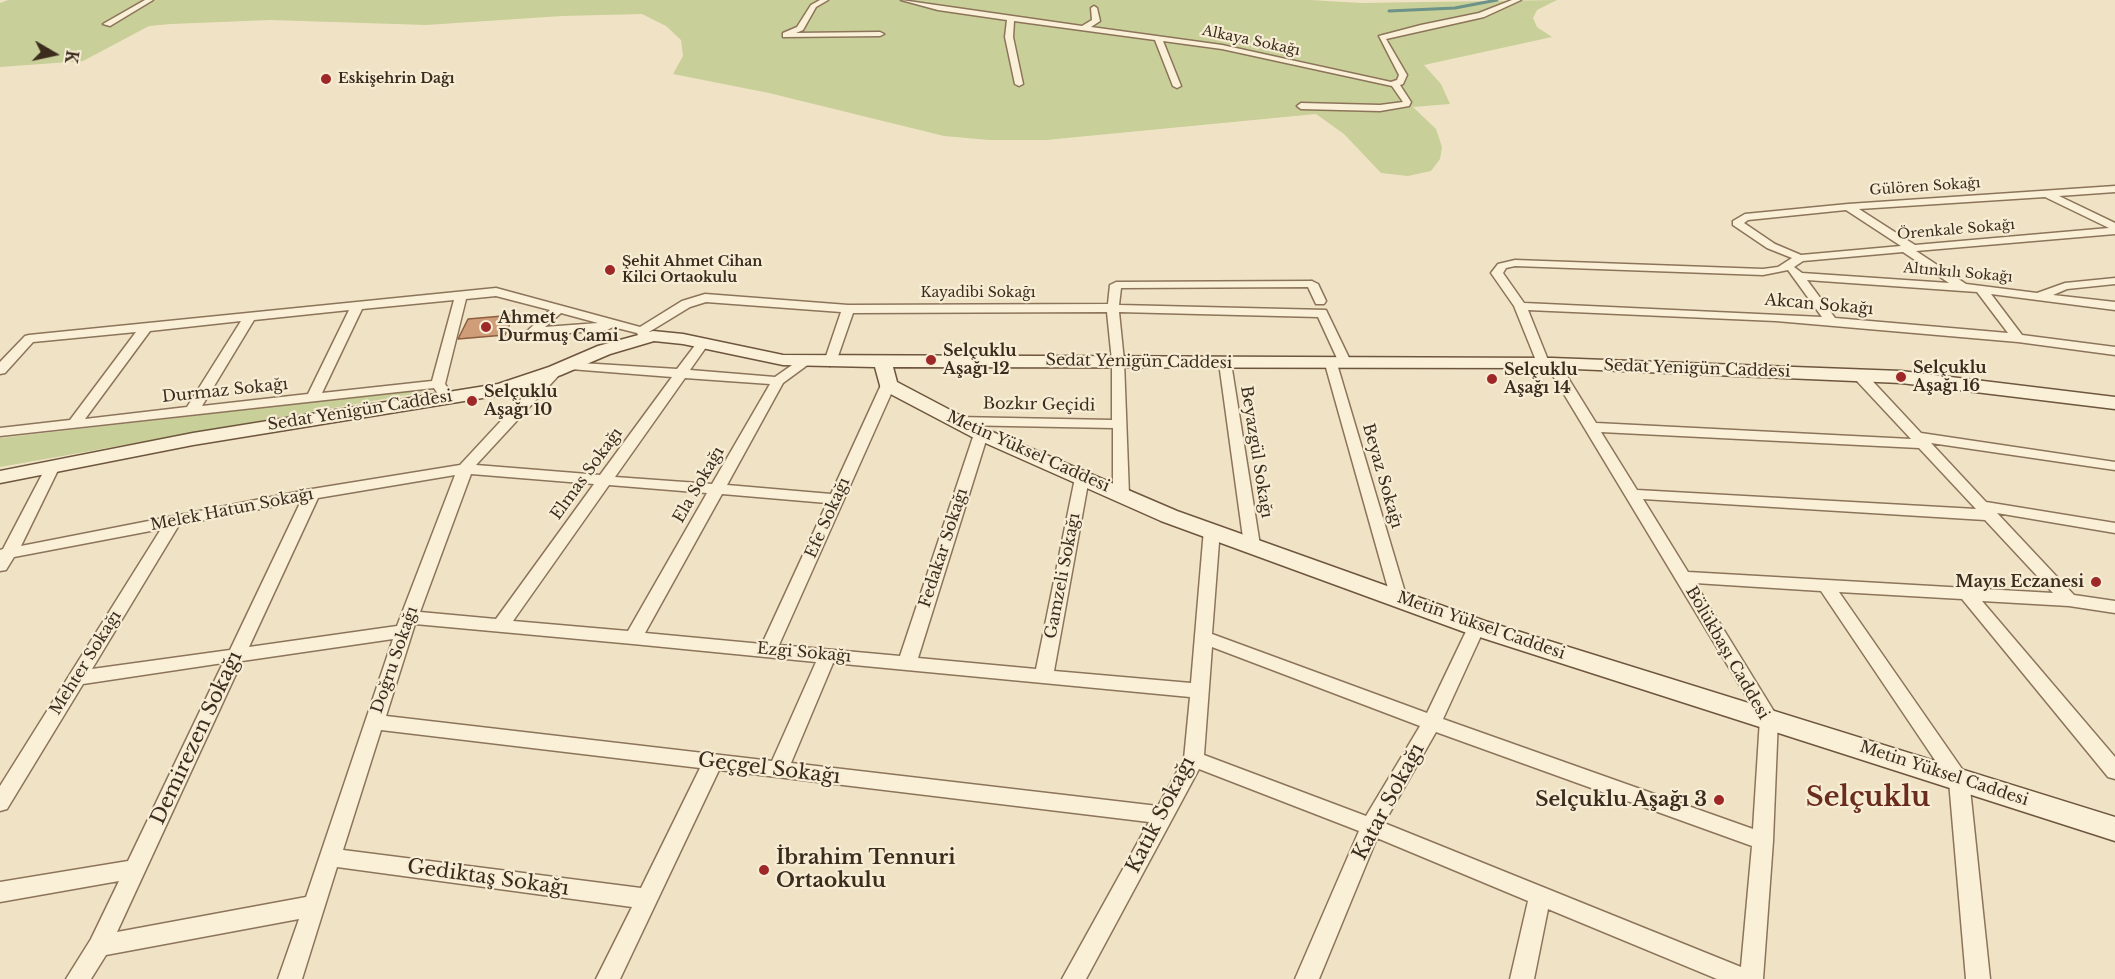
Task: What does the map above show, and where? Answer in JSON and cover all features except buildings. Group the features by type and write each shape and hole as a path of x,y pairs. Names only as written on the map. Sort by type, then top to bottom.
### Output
{"street":[{"path":"107,24 150,0"},
{"path":"825,0 813,6 800,28 786,35 880,34"},
{"name":"Alkaya Sokağı","path":"904,0 938,8 1011,16 1222,47 1383,84 1395,84"},
{"path":"1301,106 1380,108 1406,104 1407,102 1395,84 1403,79 1403,75 1382,38 1421,27 1481,15 1518,0"},
{"path":"1085,27 1096,21 1094,8"},
{"path":"1011,16 1009,37 1019,84"},
{"path":"1158,37 1177,86"},
{"name":"Gülören Sokağı","path":"1797,266 1739,226 1738,220 1745,217 1848,207 2115,189"},
{"path":"2046,194 2115,226"},
{"path":"1848,207 1964,288"},
{"name":"Örenkale Sokağı","path":"1797,266 1909,249 2115,231"},
{"name":"Bölükbaşı Caddesi","path":"1751,979 1763,841 1769,718 1591,427 1548,363 1520,306 1497,273 1502,266 1515,263 1763,272 1797,266"},
{"path":"1797,266 1831,322"},
{"name":"Altınkılı Sokağı","path":"1797,266 2115,306"},
{"path":"2038,296 2065,286 2115,281"},
{"path":"1121,495 1118,361 1113,308 1115,286 1124,283 1312,284 1321,307"},
{"path":"1981,290 2018,338"},
{"path":"0,370 29,339 496,292 620,325 644,334"},
{"path":"442,391 461,295"},
{"name":"Kayadibi Sokağı","path":"644,334 686,304 705,298 848,309 1321,307"},
{"path":"313,398 357,306"},
{"name":"Akcan Sokağı","path":"1520,306 1831,322 2018,338 2115,351"},
{"name":"Beyaz Sokağı","path":"1321,307 1399,599"},
{"path":"559,308 532,332 620,325"},
{"path":"830,362 848,309"},
{"path":"192,411 250,316"},
{"path":"74,424 146,327"},
{"name":"Sedat Yenigün Caddesi","path":"0,477 442,391 501,389 563,368 644,334 669,336 783,360 1338,364 1548,363 1910,378 2115,403"},
{"name":"Elmas Sokağı","path":"501,626 703,343"},
{"name":"Ela Sokağı","path":"633,638 778,381 807,361"},
{"path":"882,361 888,385"},
{"name":"Beyazgül Sokağı","path":"1225,363 1252,545"},
{"path":"563,368 778,381"},
{"name":"Doğru Sokağı","path":"290,979 406,624 465,469 563,368"},
{"path":"1860,376 2069,600"},
{"name":"Metin Yüksel Caddesi","path":"888,385 981,434 1169,516 1212,529 1476,627 2115,829"},
{"name":"Efe Sokağı","path":"768,650 888,385"},
{"name":"Durmaz Sokağı","path":"0,432 313,398 442,391"},
{"name":"Bozkır Geçidi","path":"957,421 1120,424"},
{"path":"1591,427 1920,441 2115,466"},
{"name":"Fedakar Sokağı","path":"907,663 981,434"},
{"path":"0,566 53,466"},
{"name":"Melek Hatun Sokağı","path":"5,554 312,494 465,469 837,499"},
{"name":"Gamzeli Sokağı","path":"1044,675 1082,478"},
{"name":"Demirezen Sokağı","path":"78,979 99,946 312,494"},
{"path":"1633,495 1985,511 2115,528"},
{"name":"Mehter Sokağı","path":"0,803 172,523"},
{"name":"Katık Sokağı","path":"1074,979 1194,759 1212,529"},
{"path":"1683,578 2069,600 2115,607"},
{"path":"1826,586 1959,779 1978,979"},
{"path":"1968,595 2115,771"},
{"name":"Ezgi Sokağı","path":"77,678 406,624 501,626 1199,691"},
{"name":"Katar Sokağı","path":"1307,979 1371,827 1432,723 1476,627"},
{"path":"1203,638 1432,723 1763,841"},
{"path":"778,770 828,655"},
{"name":"Geçgel Sokağı","path":"374,722 1163,815"},
{"path":"1194,759 1371,827 1744,979"},
{"path":"608,979 714,762"},
{"name":"Gediktaş Sokağı","path":"329,857 647,899"},
{"path":"0,892 135,869"},
{"path":"1522,979 1540,897"},
{"path":"99,946 313,906"}],"green space":[{"path":"8,0 1311,0 1361,3 1557,0 1537,10 1533,18 1537,27 1552,37 1424,65 1441,84 1450,104 1413,107 1436,129 1442,147 1440,159 1431,171 1408,176 1381,173 1344,134 1316,114 1046,140 989,140 944,136 769,93 673,74 683,56 681,40 666,26 642,14 562,16 426,25 270,20 171,24 149,26 83,61 0,67 0,3"},
{"path":"417,390 429,391 0,467 0,438"}],"waterway":[{"path":"1389,11 1455,8 1497,0"}],"place":[{"name":"Eskişehrin Dağı","path":"326,79"},
{"name":"Şehit Ahmet Cihan Kilci Ortaokulu","path":"610,270"},
{"name":"Ahmet Durmuş Cami","path":"486,327"},
{"name":"Selçuklu Aşağı 12","path":"931,360"},
{"name":"Selçuklu Aşağı 16","path":"1901,377"},
{"name":"Selçuklu Aşağı 14","path":"1492,379"},
{"name":"Selçuklu Aşağı 10","path":"472,401"},
{"name":"Mayıs Eczanesi","path":"2096,582"},
{"name":"Selçuklu Aşağı 3","path":"1719,800"},
{"name":"İbrahim Tennuri Ortaokulu","path":"764,870"}],"district":[{"name":"Selçuklu","path":"1868,798"}]}
